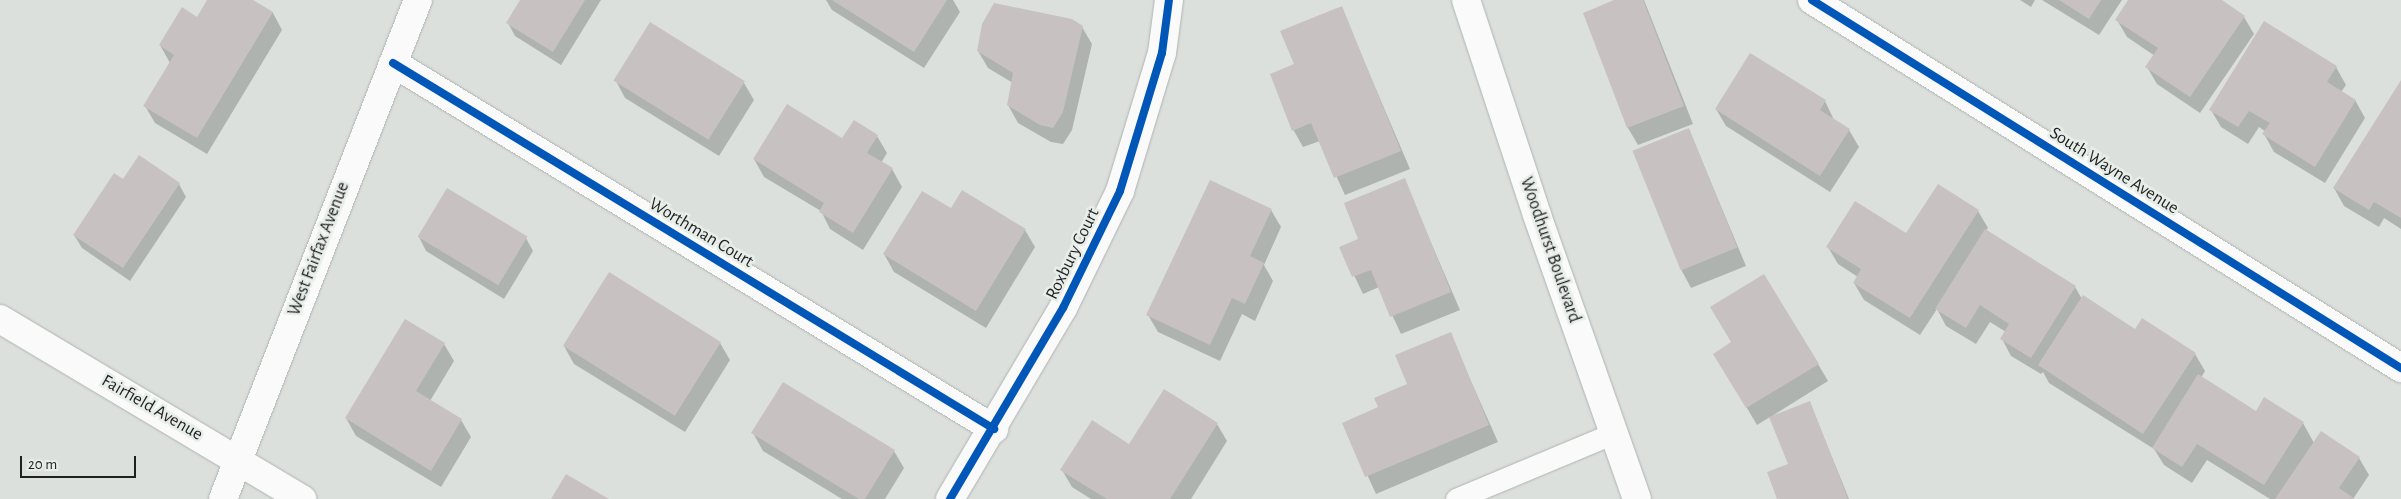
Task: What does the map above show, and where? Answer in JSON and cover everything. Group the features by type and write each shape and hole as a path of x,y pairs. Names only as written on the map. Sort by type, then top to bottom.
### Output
{"street":[{"name":"West Fairfax Avenue","path":"223,499 237,458 418,0"},
{"name":"Roxbury Court","path":"950,499 994,429 1063,308 1120,191 1162,53 1169,0"},
{"name":"Woodhurst Boulevard","path":"1466,0 1537,215 1637,499"},
{"name":"South Wayne Avenue","path":"1812,0 2401,368"},
{"name":"Worthman Court","path":"392,63 994,429"},
{"name":"Fairfield Avenue","path":"0,319 237,458 302,499"}],"lane":[{"path":"1456,499 1614,433"}],"building":[{"path":"207,0 253,0 273,12 197,138 143,106 174,55 159,45 182,7 197,17"},
{"path":"520,0 585,0 553,52 506,23"},
{"path":"832,0 947,0 914,52"},
{"path":"1614,0 1643,0 1684,106 1627,128 1583,13"},
{"path":"2059,0 2101,0 2089,19"},
{"path":"2128,0 2222,0 2245,16 2190,97 2145,67 2158,48 2115,20"},
{"path":"994,3 1072,19 1083,26 1063,112 1053,128 1040,125 1007,105 1013,73 977,51 982,24"},
{"path":"1342,6 1401,151 1334,178 1311,123 1292,131 1270,74 1294,64 1280,31"},
{"path":"2264,21 2337,66 2327,82 2356,100 2315,167 2262,134 2270,123 2249,111 2238,127 2209,110"},
{"path":"650,22 745,81 708,140 613,81"},
{"path":"1750,53 1826,100 1820,110 1850,129 1820,176 1715,109"},
{"path":"2401,80 2401,218 2374,202 2369,210 2333,188"},
{"path":"787,104 842,138 854,120 878,135 867,153 893,168 853,233 819,212 824,203 753,159"},
{"path":"1689,128 1737,248 1681,270 1632,151"},
{"path":"139,155 180,183 123,268 73,235 114,173 123,179"},
{"path":"1405,178 1451,292 1390,317 1371,270 1352,277 1339,247 1358,239 1344,203"},
{"path":"1210,180 1272,209 1250,256 1264,263 1245,304 1232,298 1210,345 1146,315"},
{"path":"1938,184 1979,210 1910,318 1853,283 1861,269 1826,247 1855,201 1906,233"},
{"path":"447,188 528,236 498,285 418,237"},
{"path":"962,190 1026,229 976,311 883,254 922,191 951,208"},
{"path":"1985,229 2076,286 2031,358 2000,339 2009,324 1980,305 1966,328 1935,309"},
{"path":"609,272 721,342 675,416 563,346"},
{"path":"1764,274 1819,364 1746,408 1713,354 1731,342 1710,307"},
{"path":"2083,295 2135,329 2142,318 2196,353 2143,434 2038,365"},
{"path":"405,319 445,343 416,391 462,419 431,471 345,418"},
{"path":"1451,332 1489,425 1365,477 1342,423 1378,407 1374,398 1407,384 1395,355"},
{"path":"2198,374 2256,411 2264,397 2304,422 2264,485 2197,444 2182,467 2152,448"},
{"path":"783,382 895,450 865,499 859,499 751,433"},
{"path":"1164,389 1218,423 1170,499 1107,499 1060,470 1092,420 1129,444"},
{"path":"1810,401 1848,499 1777,499 1767,472 1788,464 1769,417"},
{"path":"2321,431 2360,457 2339,488 2355,499 2275,499"},
{"path":"566,474 609,499 551,499"}],"cycle path":[{"path":"950,499 1063,308 1120,191 1162,53 1169,0"},
{"path":"1812,0 2401,368"},
{"path":"393,63 994,429"}]}
